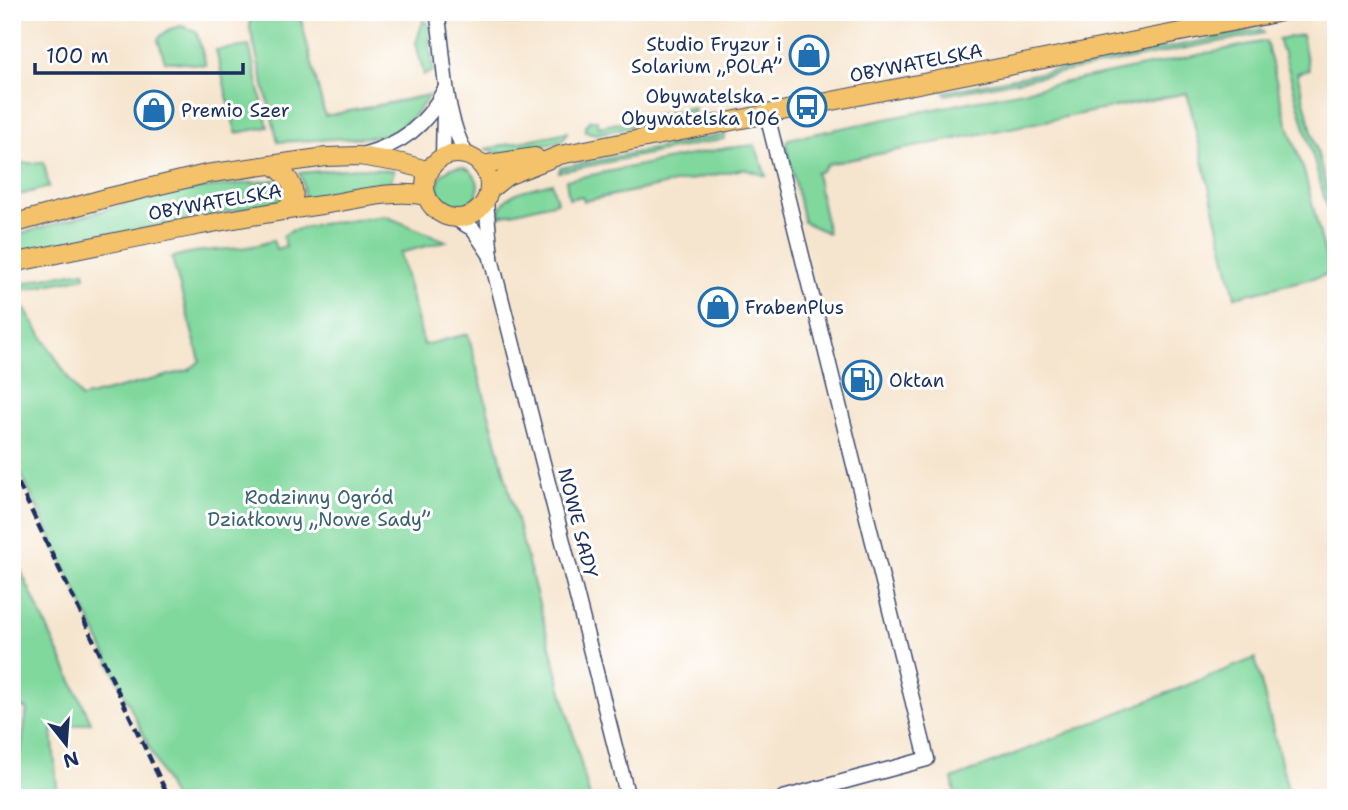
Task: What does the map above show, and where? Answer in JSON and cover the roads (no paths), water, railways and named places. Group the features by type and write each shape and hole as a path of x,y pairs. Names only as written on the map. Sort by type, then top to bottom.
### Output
{"main road":[{"name":"OBYWATELSKA","path":"474,160 560,155 1281,12"},
{"path":"460,154 474,160 489,181 487,196 472,215 454,218 437,211 427,196 425,187 430,171 443,157 460,154"},
{"name":"OBYWATELSKA","path":"487,196 507,176 560,155"},
{"name":"OBYWATELSKA","path":"12,224 186,178 273,165 359,156 430,171"},
{"path":"273,165 286,174 293,186 293,201 284,211"},
{"name":"OBYWATELSKA","path":"12,263 284,211 391,195 414,193 427,196"}],"street":[{"path":"437,12 446,95 457,139 474,160"},
{"path":"443,157 443,112 446,95"},
{"name":"OBYWATELSKA","path":"359,156 386,147 408,135 429,118 446,95"},
{"path":"767,114 927,759 783,798"},
{"name":"NOWE SADY","path":"487,196 491,258 628,798"},
{"name":"NOWE SADY","path":"454,218 473,229 491,258"}],"railway":[{"path":"12,470 169,798"}],"place":[{"name":"Studio Fryzur i Solarium „POLA”","path":"809,55"},
{"name":"Obywatelska - Obywatelska 106","path":"807,107"},
{"name":"Premio Szer","path":"154,110"},
{"name":"FrabenPlus","path":"718,307"},
{"name":"Oktan","path":"862,380"}],"park label":[{"name":"Rodzinny Ogród Działkowy „Nowe Sady”","path":"319,508"}]}
